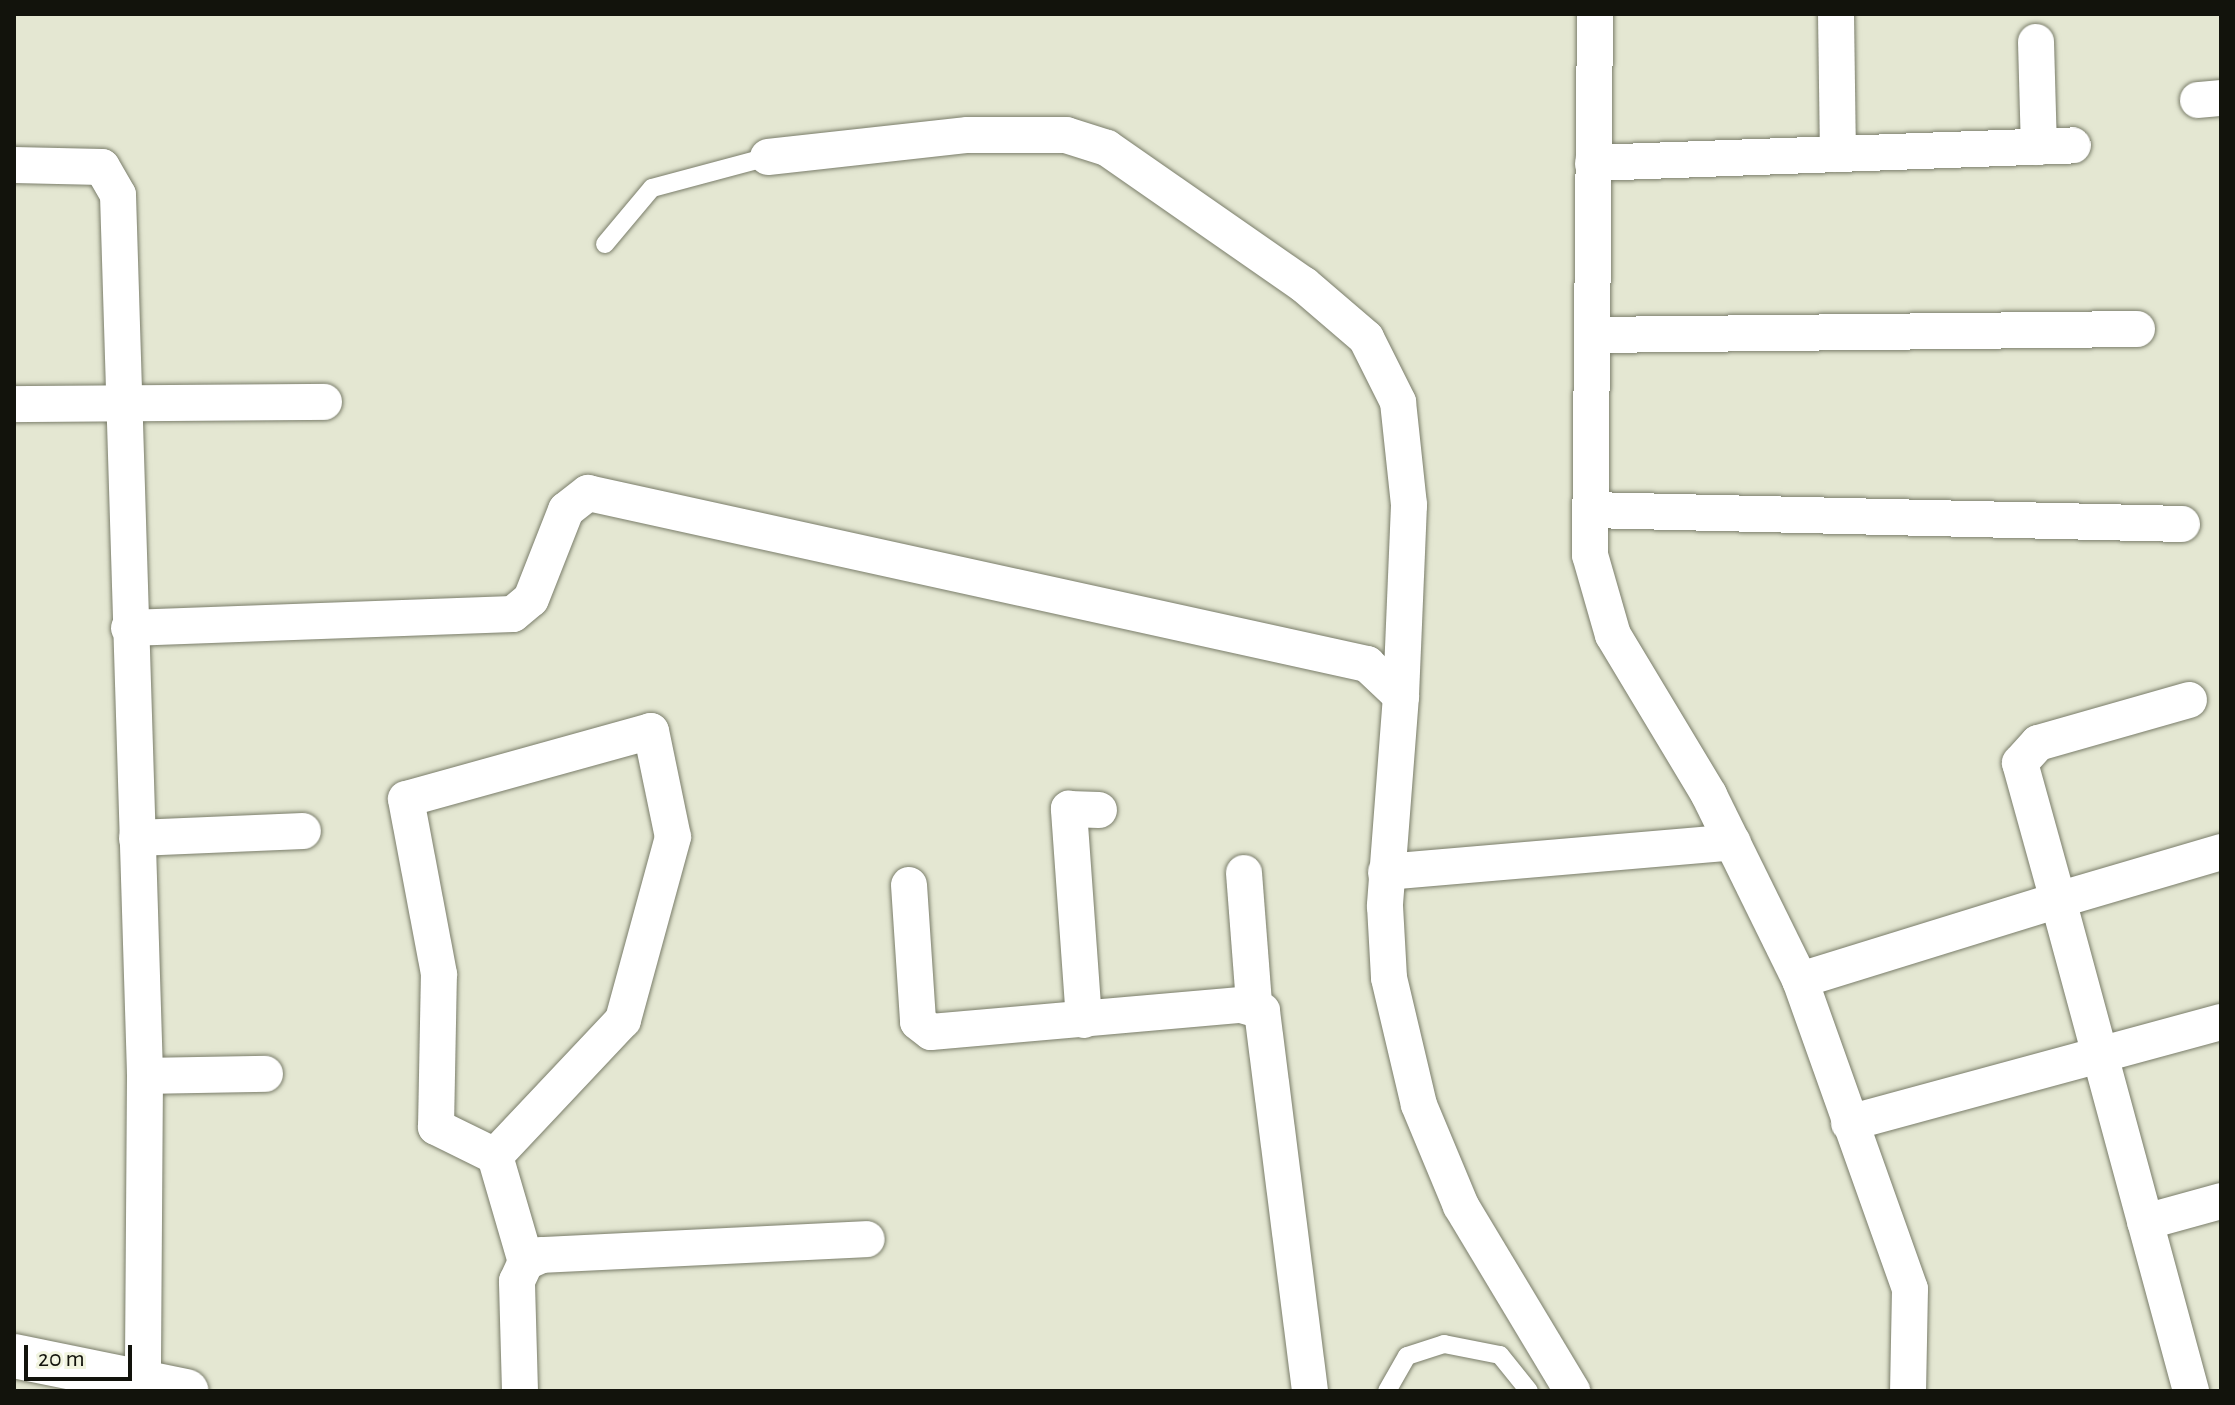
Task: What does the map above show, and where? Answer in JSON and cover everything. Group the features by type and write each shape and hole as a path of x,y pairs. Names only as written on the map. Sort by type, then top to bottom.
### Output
{"main road":[{"path":"14,1356 143,1385 186,1391"}],"street":[{"path":"1595,14 1590,555 1613,635 1733,842 1800,980 1910,1289 1908,1391"},
{"path":"1836,14 1838,154"},
{"path":"1593,163 2056,146 2036,42"},
{"path":"768,157 968,135 1066,135 1107,148 1303,284 1366,338 1398,402 1409,505 1401,696 1386,872 1389,978 1438,1159 1572,1391"},
{"path":"14,165 102,167 118,195 145,1076 143,1385"},
{"path":"1592,335 2137,329"},
{"path":"14,404 324,402"},
{"path":"129,628 513,614 531,599 566,510 588,493 1367,664 1401,696"},
{"path":"1590,510 2182,524"},
{"path":"2189,700 2038,743 2022,755 2099,1057 2191,1391"},
{"path":"495,1156 623,1020 673,837 651,731 406,799 439,974 436,1127 495,1156 526,1262"},
{"path":"1084,1020 1069,809 1099,810"},
{"path":"137,838 303,831"},
{"path":"1386,872 1733,842"},
{"path":"1800,980 2221,852"},
{"path":"1244,873 1254,1004 1262,1011 1310,1391"},
{"path":"909,885 918,1022 931,1032 1254,1004"},
{"path":"1849,1123 2221,1022"},
{"path":"145,1076 265,1074"},
{"path":"2145,1222 2221,1201"},
{"path":"520,1391 517,1281 526,1262 542,1255 867,1239"}],"lane":[{"path":"605,244 652,188 768,157"},
{"path":"1387,1391 1407,1356 1444,1344 1500,1355 1529,1391"}]}
